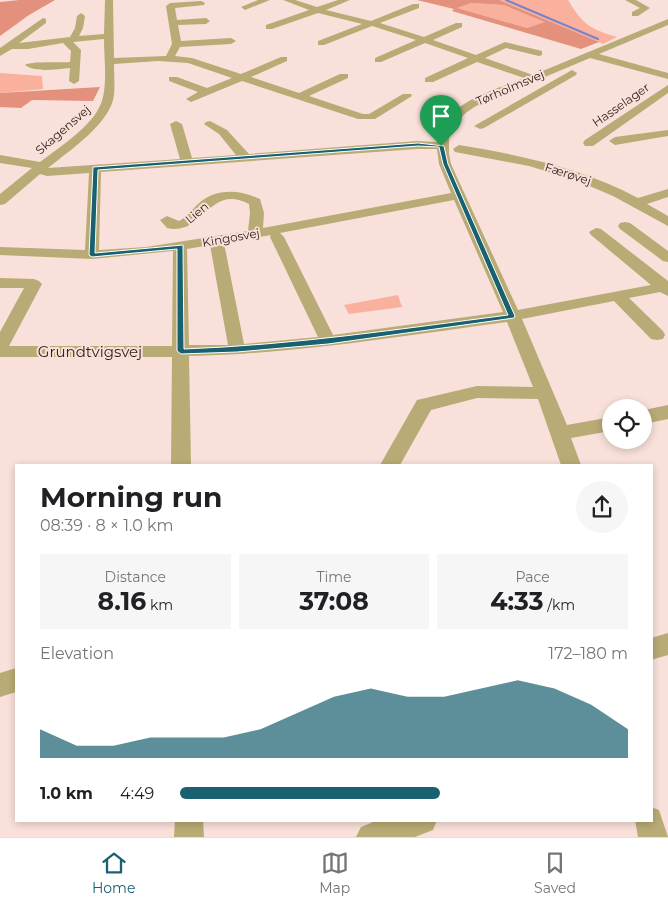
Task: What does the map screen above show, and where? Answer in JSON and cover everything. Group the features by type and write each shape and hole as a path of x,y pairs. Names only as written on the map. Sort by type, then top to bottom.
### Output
{"street":[{"name":"Skagensvej","path":"0,201 79,137 103,113 109,96 109,0"},
{"path":"246,6 266,0"},
{"path":"287,0 426,40 533,78"},
{"path":"269,27 346,0"},
{"path":"629,0 646,8 635,14"},
{"path":"169,58 177,44 170,6 201,3"},
{"path":"320,43 416,6"},
{"path":"69,39 79,28 81,16"},
{"path":"0,53 43,21"},
{"path":"173,23 206,21"},
{"name":"Tørholmsvej","path":"441,146 446,129 456,116 466,108 533,78 589,59 668,22"},
{"path":"378,60 459,25"},
{"path":"11,46 28,46 69,39 109,36"},
{"path":"69,39 76,50 74,81"},
{"path":"177,44 231,41"},
{"path":"430,80 505,45 539,53"},
{"path":"109,61 169,58 201,63 362,117 370,117 408,96"},
{"path":"190,99 284,59"},
{"path":"480,126 589,59 668,76"},
{"path":"30,65 50,67 76,65"},
{"path":"301,96 344,76"},
{"path":"173,80 207,92"},
{"name":"Hasselager","path":"589,143 668,88"},
{"path":"486,98 512,108"},
{"path":"176,124 187,162"},
{"path":"210,124 223,132 246,158"},
{"path":"615,141 668,133"},
{"path":"0,159 39,168 47,172 418,145 441,146 445,164 512,316 561,434 571,464"},
{"name":"Færøvej","path":"459,149 503,156 551,168 602,186 668,222"},
{"path":"92,255 95,169"},
{"path":"636,203 668,193"},
{"name":"Lien","path":"167,220 172,225 183,225 203,207 221,196 233,194 246,196 255,202 257,213 255,234"},
{"name":"Kingosvej","path":"0,251 92,255 180,246 255,234 459,195"},
{"path":"625,226 668,258"},
{"path":"596,232 666,288"},
{"path":"276,237 328,341"},
{"path":"216,240 237,350"},
{"path":"180,246 181,464"},
{"path":"0,283 34,284 0,350"},
{"name":"Grundtvigsvej","path":"0,350 237,350 328,341 512,316 666,288"},
{"path":"0,291 30,292"},
{"path":"618,296 657,335"},
{"path":"391,464 424,405 477,392 544,393"},
{"path":"652,415 668,412"},
{"path":"561,434 602,426"},
{"path":"653,648 668,644"},
{"path":"0,685 15,680"},
{"path":"189,822 190,837"},
{"path":"371,837 417,822"},
{"path":"649,822 653,837"}],"shaded area":[{"path":"55,0 29,15 0,36 0,2"},
{"path":"417,0 499,0 599,42 581,49 452,11 454,9","holes":["471,3 504,5 545,22 527,28 457,8"]},
{"path":"499,0 568,0 578,15 588,25 617,37 603,44"},
{"path":"471,3 504,5 546,22 527,28 456,8"},
{"path":"0,73 42,76 43,89 0,93"},
{"path":"100,87 93,101 32,100 21,108 0,107 0,93"},
{"path":"398,295 402,307 349,314 344,305"}],"waterway":[{"path":"506,0 598,39"}],"route":[{"path":"418,145 441,146 445,164 512,316 418,331 328,341 237,350 181,351 180,246 146,251 92,255 95,169 418,145"}]}
